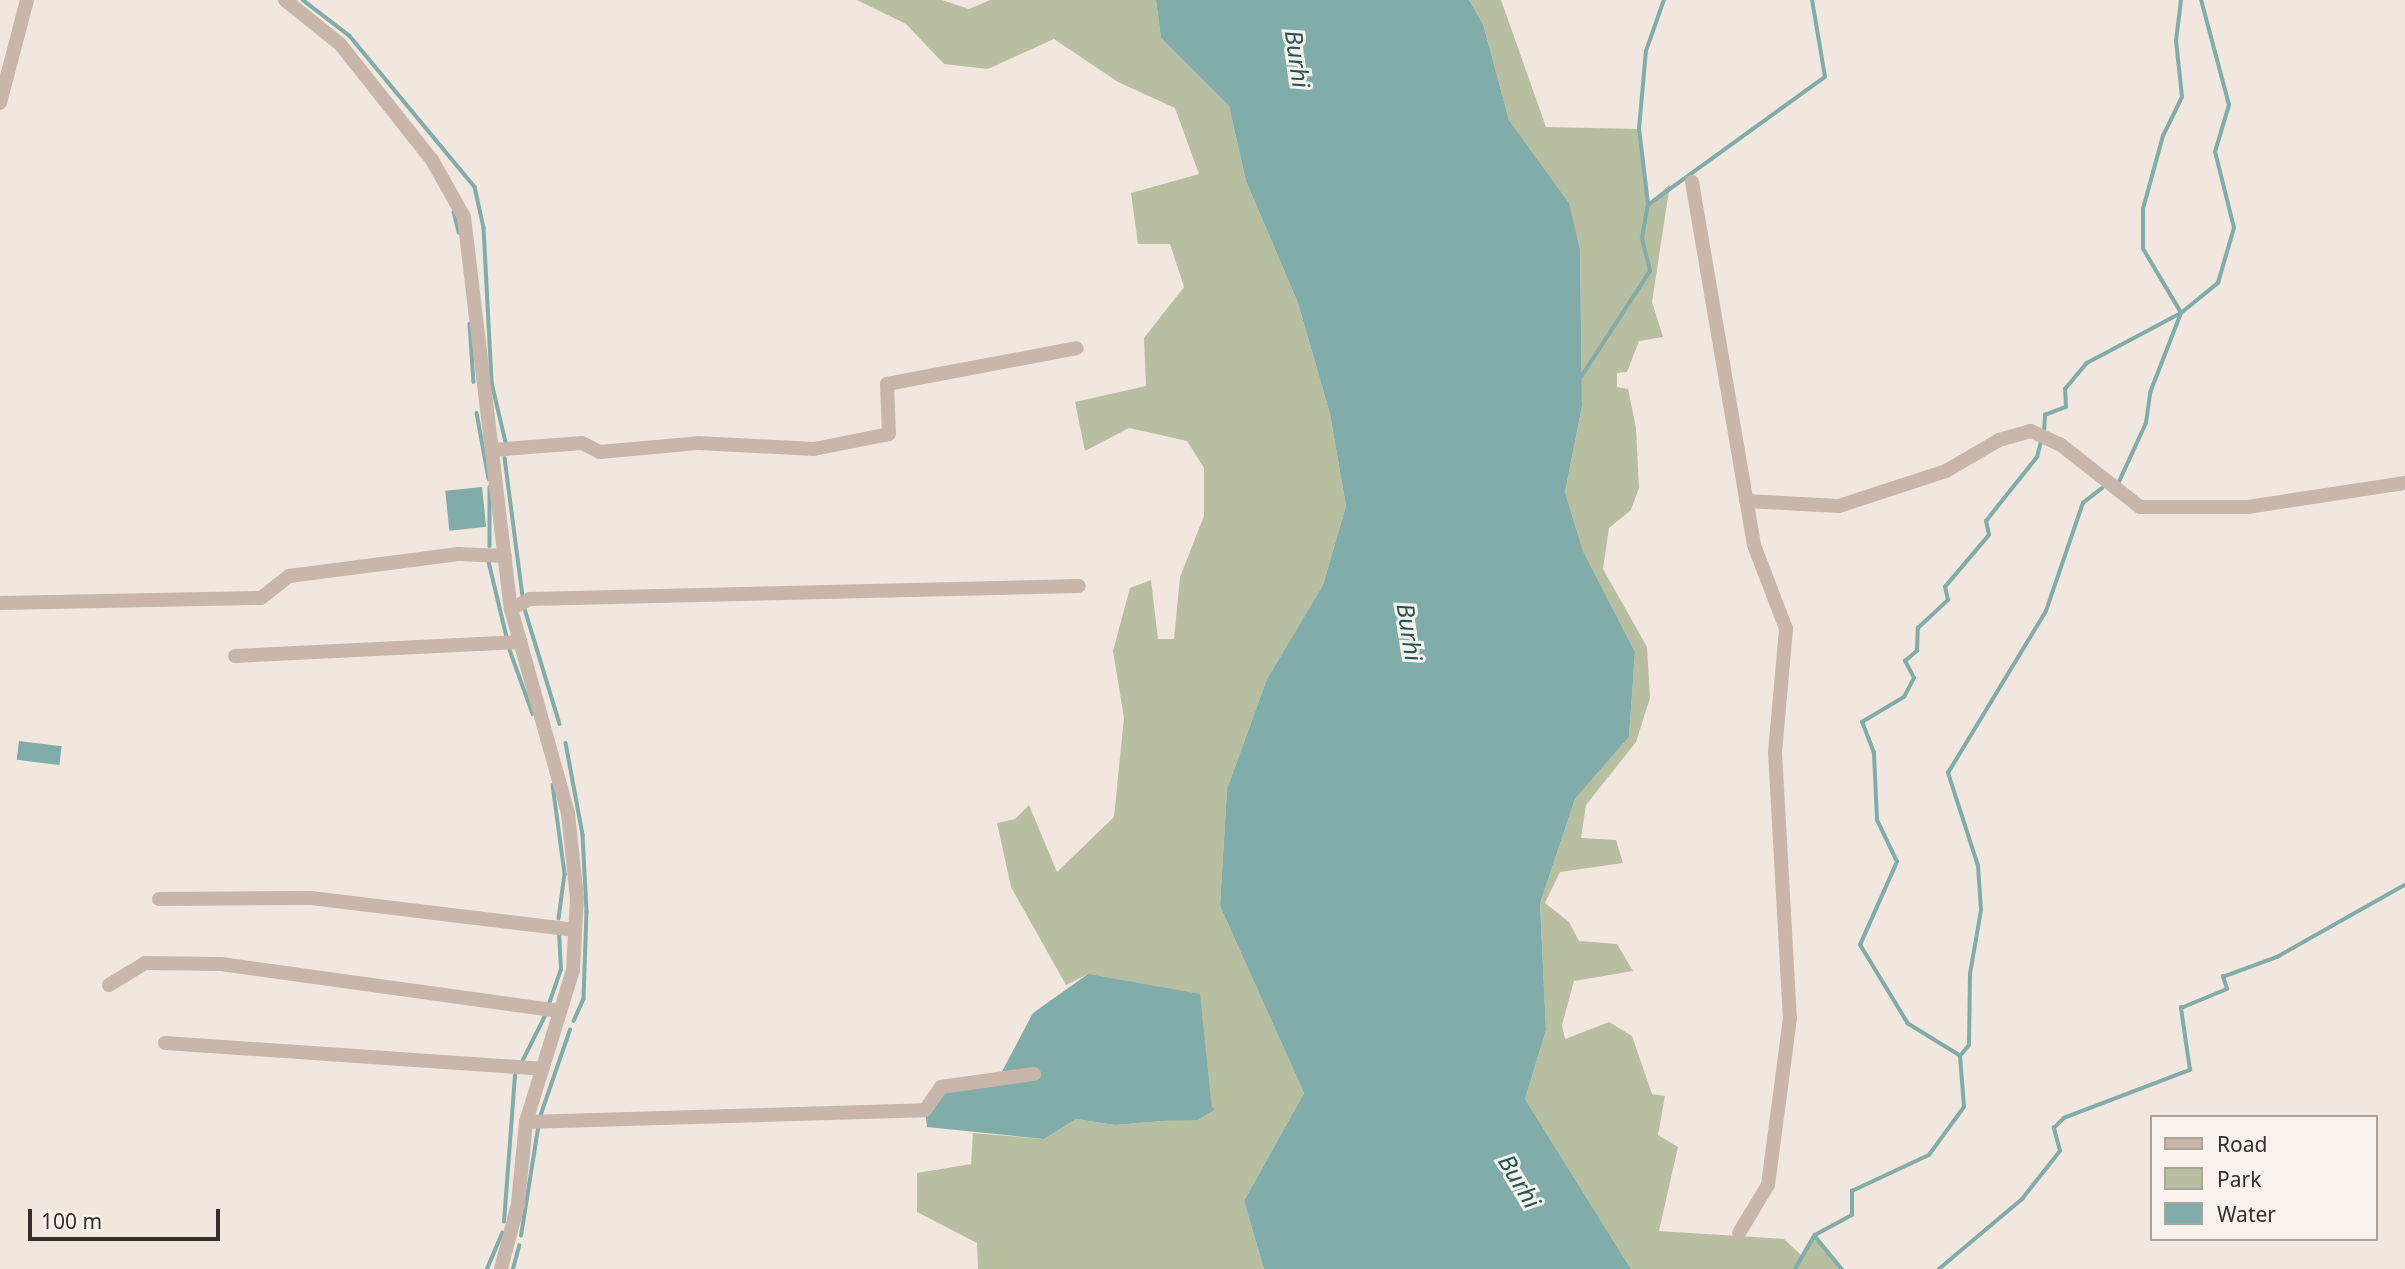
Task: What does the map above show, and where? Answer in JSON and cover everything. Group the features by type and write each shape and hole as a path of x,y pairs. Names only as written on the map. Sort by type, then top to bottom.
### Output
{"street":[{"path":"0,103 27,0"},
{"path":"285,0 340,44 432,160 464,217 494,450 510,609 568,813 575,930 573,970 526,1122 518,1204 501,1269"},
{"path":"1692,182 1754,545 1786,629 1775,752 1790,1018 1768,1185 1740,1233"},
{"path":"494,450 582,443 600,452 709,443 814,449 889,434 887,384 1077,348"},
{"path":"1746,501 1839,506 1946,471 1999,440 2031,430 2061,444 2140,507 2248,508 2405,483"},
{"path":"0,603 261,598 289,576 459,554 505,556"},
{"path":"510,609 530,599 1079,586"},
{"path":"235,656 521,642"},
{"path":"159,899 311,898 575,930"},
{"path":"109,985 145,963 221,964 560,1012"},
{"path":"165,1043 542,1069"},
{"path":"526,1122 925,1110 942,1087 1034,1074"}],"green space":[{"path":"857,0 942,0 969,9 990,0 1156,0 1161,38 1229,106 1246,181 1298,303 1330,414 1346,506 1323,585 1267,679 1227,789 1220,906 1304,1093 1244,1201 1264,1269 978,1269 977,1243 917,1212 917,1173 971,1164 973,1133 1044,1139 1076,1119 1115,1125 1197,1118 1088,974 1066,985 1011,887 997,823 1015,819 1029,805 1057,872 1114,817 1124,718 1113,651 1130,588 1151,580 1158,639 1174,639 1180,577 1204,516 1204,468 1187,441 1129,428 1085,451 1075,402 1146,386 1144,338 1184,287 1170,244 1138,244 1131,193 1199,174 1175,108 1118,82 1054,39 988,69 944,64 906,24"},
{"path":"1469,0 1501,0 1546,127 1639,129 1648,204 1670,184 1652,302 1663,337 1639,341 1627,372 1617,373 1617,387 1628,389 1636,428 1639,488 1631,510 1609,528 1603,569 1647,647 1650,698 1636,742 1586,805 1581,838 1616,840 1623,863 1560,872 1545,903 1569,922 1579,941 1617,944 1633,971 1574,981 1562,1025 1565,1039 1609,1022 1632,1036 1652,1094 1665,1096 1658,1135 1678,1147 1659,1231 1784,1239 1802,1256 1815,1235 1842,1269 1631,1269 1525,1099 1546,1030 1540,903 1575,799 1629,737 1635,652 1583,551 1565,492 1582,406 1580,249 1568,202 1509,120 1483,24"}],"water":[{"name":"Burhi","path":"1156,0 1469,0 1483,24 1509,120 1569,203 1580,249 1582,406 1565,492 1583,551 1635,652 1629,737 1575,799 1540,903 1546,1030 1525,1099 1631,1269 1264,1269 1244,1201 1304,1093 1220,906 1227,789 1267,679 1323,585 1346,506 1330,414 1298,303 1246,181 1229,106 1161,38"},
{"path":"482,487 486,527 449,531 445,491"},
{"path":"19,741 62,746 59,765 17,760"},
{"path":"1088,974 1200,994 1212,1110 1197,1118 1115,1125 1076,1119 1044,1139 927,1127 925,1110 941,1087 998,1079 1033,1013"}],"waterway":[{"path":"303,0 350,36 475,187 484,228 492,383 506,442"},
{"path":"1648,204 1639,129 1646,51 1664,0"},
{"path":"1581,377 1650,271 1642,238 1648,205 1825,77 1812,0"},
{"path":"2044,431 2045,415 2066,407 2065,389 2087,363 2181,313 2143,249 2143,209 2163,136 2182,97 2176,41 2181,0"},
{"path":"2118,484 2146,423 2150,393 2181,313 2218,283 2234,228 2215,152 2229,105 2201,0"},
{"path":"454,212 459,232"},
{"path":"470,324 474,382"},
{"path":"477,413 489,479"},
{"path":"1795,1269 1815,1235 1852,1215 1852,1191 1929,1155 1964,1107 1960,1056 1908,1024 1860,945 1897,862 1877,820 1874,753 1862,722 1904,697 1914,678 1905,661 1917,651 1918,628 1948,600 1945,587 1989,535 1986,521 2037,457 2041,442"},
{"path":"505,458 523,597"},
{"path":"490,487 490,546"},
{"path":"1960,1056 1969,1045 1970,974 1981,910 1978,866 1948,773 2046,611 2083,503 2102,488"},
{"path":"489,562 507,637"},
{"path":"525,609 560,724"},
{"path":"510,650 533,714"},
{"path":"566,743 583,835 587,912 584,999 574,1021"},
{"path":"553,785 565,874 559,919"},
{"path":"1939,1269 2022,1199 2060,1151 2054,1128 2064,1118 2190,1070 2181,1008 2227,989 2223,977 2277,957 2405,885"},
{"path":"549,1004 561,970 559,933"},
{"path":"522,1062 546,1014"},
{"path":"540,1117 570,1030"},
{"path":"504,1222 515,1075"},
{"path":"1103,1120 1197,1118 1212,1109"},
{"path":"521,1236 538,1129"},
{"path":"487,1269 502,1233"},
{"path":"1815,1236 1842,1269"},
{"path":"513,1269 519,1246"}]}
